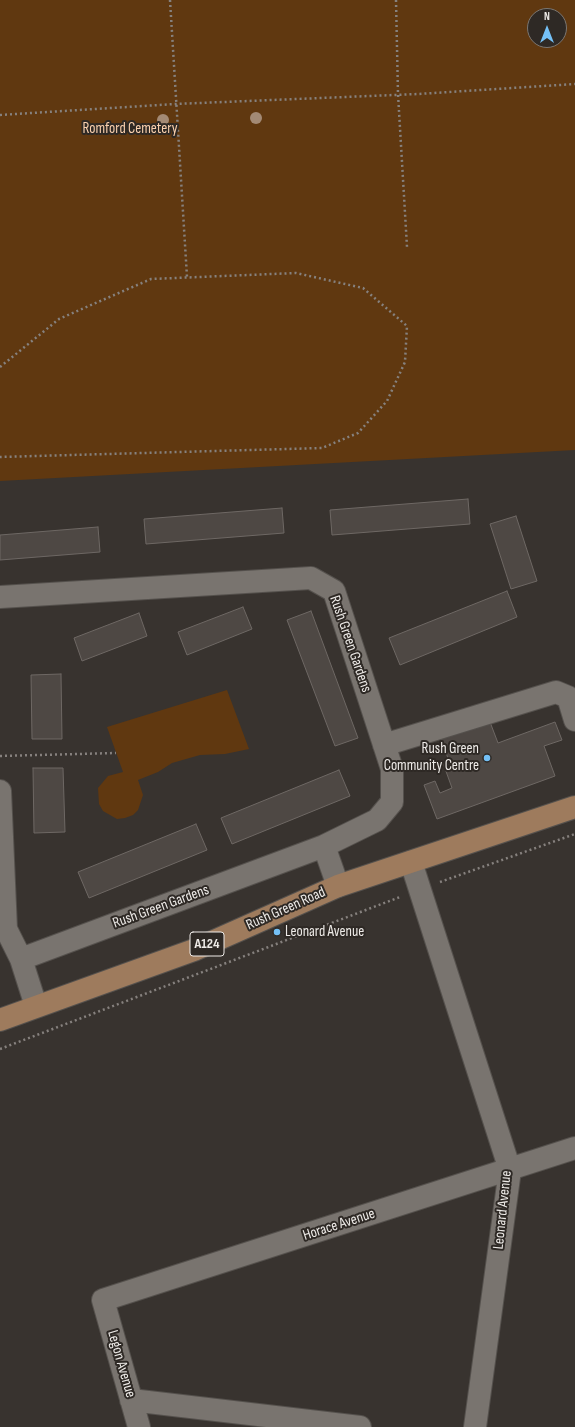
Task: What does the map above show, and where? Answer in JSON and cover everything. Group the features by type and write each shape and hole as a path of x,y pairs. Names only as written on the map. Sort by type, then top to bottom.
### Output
{"main road":[{"name":"Rush Green Road","path":"0,1020 194,950 338,886 575,807"}],"street":[{"name":"Rush Green Gardens","path":"0,597 311,578 334,591 392,770 392,802 377,820 324,846 21,959"},
{"path":"384,745 556,692 568,697 575,720"},
{"path":"0,791 6,929 21,959 36,1006"},
{"path":"324,846 338,886"},
{"name":"Leonard Avenue","path":"411,862 510,1170 476,1427"},
{"name":"Horace Avenue","path":"103,1300 575,1148"},
{"name":"Legon Avenue","path":"103,1300 139,1427"},
{"path":"131,1400 360,1427"}],"path":[{"path":"170,0 186,277"},
{"path":"396,0 398,94 407,246"},
{"path":"0,115 175,104 418,94 575,84"},
{"path":"0,367 59,319 151,279 296,273 363,288 407,326 405,362 387,401 358,433 322,448 0,457"},
{"path":"0,756 116,753"},
{"path":"0,1049 420,890 575,834"}],"green space":[{"name":"Romford Cemetery","path":"0,0 575,0 575,450 0,481"},
{"path":"227,690 249,749 225,754 200,755 172,763 158,772 138,780 143,795 138,810 133,815 117,819 103,811 99,804 98,788 108,776 123,772 107,727"}],"building":[{"path":"468,499 470,524 332,535 330,510"},
{"path":"282,508 284,533 146,544 144,519"},
{"path":"516,516 537,581 511,589 490,524"},
{"path":"98,527 100,552 0,560 0,535"},
{"path":"507,591 517,617 400,665 389,638"},
{"path":"243,607 252,629 187,655 178,632"},
{"path":"311,611 358,738 335,746 287,620"},
{"path":"139,613 147,636 82,661 74,638"},
{"path":"61,674 62,739 32,739 31,675"},
{"path":"490,722 498,743 555,722 562,740 544,746 555,776 437,819 424,785 435,781 440,793 452,788 443,763 449,761 441,739"},
{"path":"33,768 63,768 65,832 34,833"},
{"path":"339,770 350,796 232,844 221,818"},
{"path":"196,824 207,850 89,898 78,872"}],"place":[{"name":"Rush Green Community Centre","path":"487,758"},
{"name":"Leonard Avenue","path":"277,932"}]}
